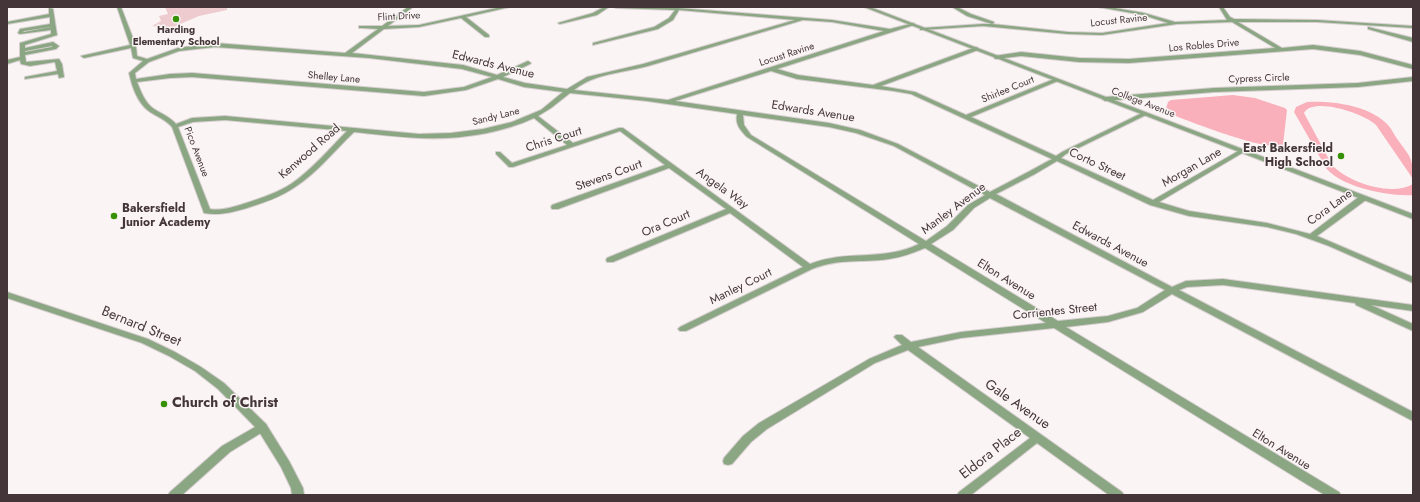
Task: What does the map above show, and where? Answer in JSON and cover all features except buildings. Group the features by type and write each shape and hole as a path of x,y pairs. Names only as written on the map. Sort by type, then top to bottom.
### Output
{"street":[{"path":"119,7 133,46 135,57 147,61"},
{"path":"347,54 411,7"},
{"name":"Flint Drive","path":"361,27 383,28 419,26 508,7"},
{"path":"560,23 595,14 607,7"},
{"path":"616,7 754,13 841,22 892,31"},
{"name":"College Avenue","path":"866,7 1413,217"},
{"path":"954,7 994,25"},
{"path":"1100,7 1144,14 1177,23"},
{"path":"1221,7 1228,18 1280,49"},
{"path":"27,78 60,74 57,60 26,64 23,63 22,44 54,36 51,9"},
{"path":"595,44 656,28 670,20 678,9"},
{"path":"7,23 52,15"},
{"path":"462,17 487,36"},
{"name":"Sandy Lane","path":"175,126 192,120 225,118 413,136 451,135 495,128 534,115 557,102 577,84 591,78 642,66 802,19"},
{"name":"Locust Ravine","path":"922,28 994,25 1092,34 1120,32 1177,23 1231,20 1279,20 1413,27"},
{"name":"Locust Ravine","path":"668,102 912,24"},
{"path":"1353,24 1413,40"},
{"path":"53,26 24,33 20,33 22,30 53,26"},
{"path":"7,62 22,54 53,44 56,46 54,48 22,54"},
{"name":"Edwards Avenue","path":"147,61 178,50 215,45 347,54 451,65 536,87 741,112 829,125 873,136 896,145 1413,417"},
{"path":"84,56 133,46"},
{"name":"Los Robles Drive","path":"996,57 1021,54 1079,60 1129,61 1313,47 1374,56 1413,67"},
{"path":"873,86 976,49"},
{"path":"134,81 132,73 147,61"},
{"name":"Shelley Lane","path":"134,81 170,76 192,75 424,94 470,88 500,77 528,63"},
{"name":"Corto Street","path":"772,69 797,77 873,86 913,94 967,117 1153,203 1186,214 1269,226 1310,237 1413,280"},
{"name":"Cypress Circle","path":"1105,99 1238,88 1358,85 1413,79"},
{"name":"Shirlee Court","path":"967,117 1056,80"},
{"name":"Pico Avenue","path":"134,81 146,105 169,119 175,126 204,201 206,210 215,213"},
{"name":"Elton Avenue","path":"741,112 739,121 740,126 749,136 1335,495"},
{"name":"Manley Avenue","path":"809,267 838,258 887,257 900,255 925,244 949,228 969,209 990,195 1052,163 1064,153 1144,114"},
{"path":"534,115 572,146"},
{"name":"Chris Court","path":"498,153 511,166 621,129"},
{"name":"Angela Way","path":"621,129 809,267"},
{"name":"Kenwood Road","path":"215,213 238,208 293,185 352,130"},
{"name":"Morgan Lane","path":"1153,203 1242,151"},
{"name":"Stevens Court","path":"555,207 670,165"},
{"name":"Cora Lane","path":"1310,237 1363,198"},
{"name":"Ora Court","path":"610,260 731,210"},
{"name":"Manley Court","path":"682,329 809,267"},
{"name":"Corrientes Street","path":"728,461 747,439 763,426 866,364 909,346 961,335 1108,319 1126,315 1153,303 1172,290 1186,284 1197,282 1223,282 1413,308"},
{"name":"Bernard Street","path":"7,295 123,333 172,354 198,369 221,386 262,427 285,464 297,488 298,495"},
{"path":"1351,299 1413,328"},
{"name":"Gale Avenue","path":"899,337 909,346 1118,495"},
{"path":"174,495 226,449 262,427"},
{"name":"Eldora Place","path":"963,495 1038,437"}],"shaded area":[{"path":"1233,95 1255,98 1287,110 1283,145 1274,146 1244,140 1165,112 1168,102 1171,100"},
{"path":"1307,102 1327,102 1349,105 1369,112 1386,123 1410,158 1413,179 1376,125 1370,121 1351,112 1328,106 1309,108 1304,113 1332,165 1339,171 1348,177 1370,186 1394,189 1404,188 1413,184 1413,195 1375,192 1347,183 1335,176 1326,168 1294,112 1296,107"}],"place":[{"name":"Harding Elementary School","path":"176,19"},
{"name":"East Bakersfield High School","path":"1341,156"},
{"name":"Bakersfield Junior Academy","path":"114,216"},
{"name":"Church of Christ","path":"164,404"}]}
